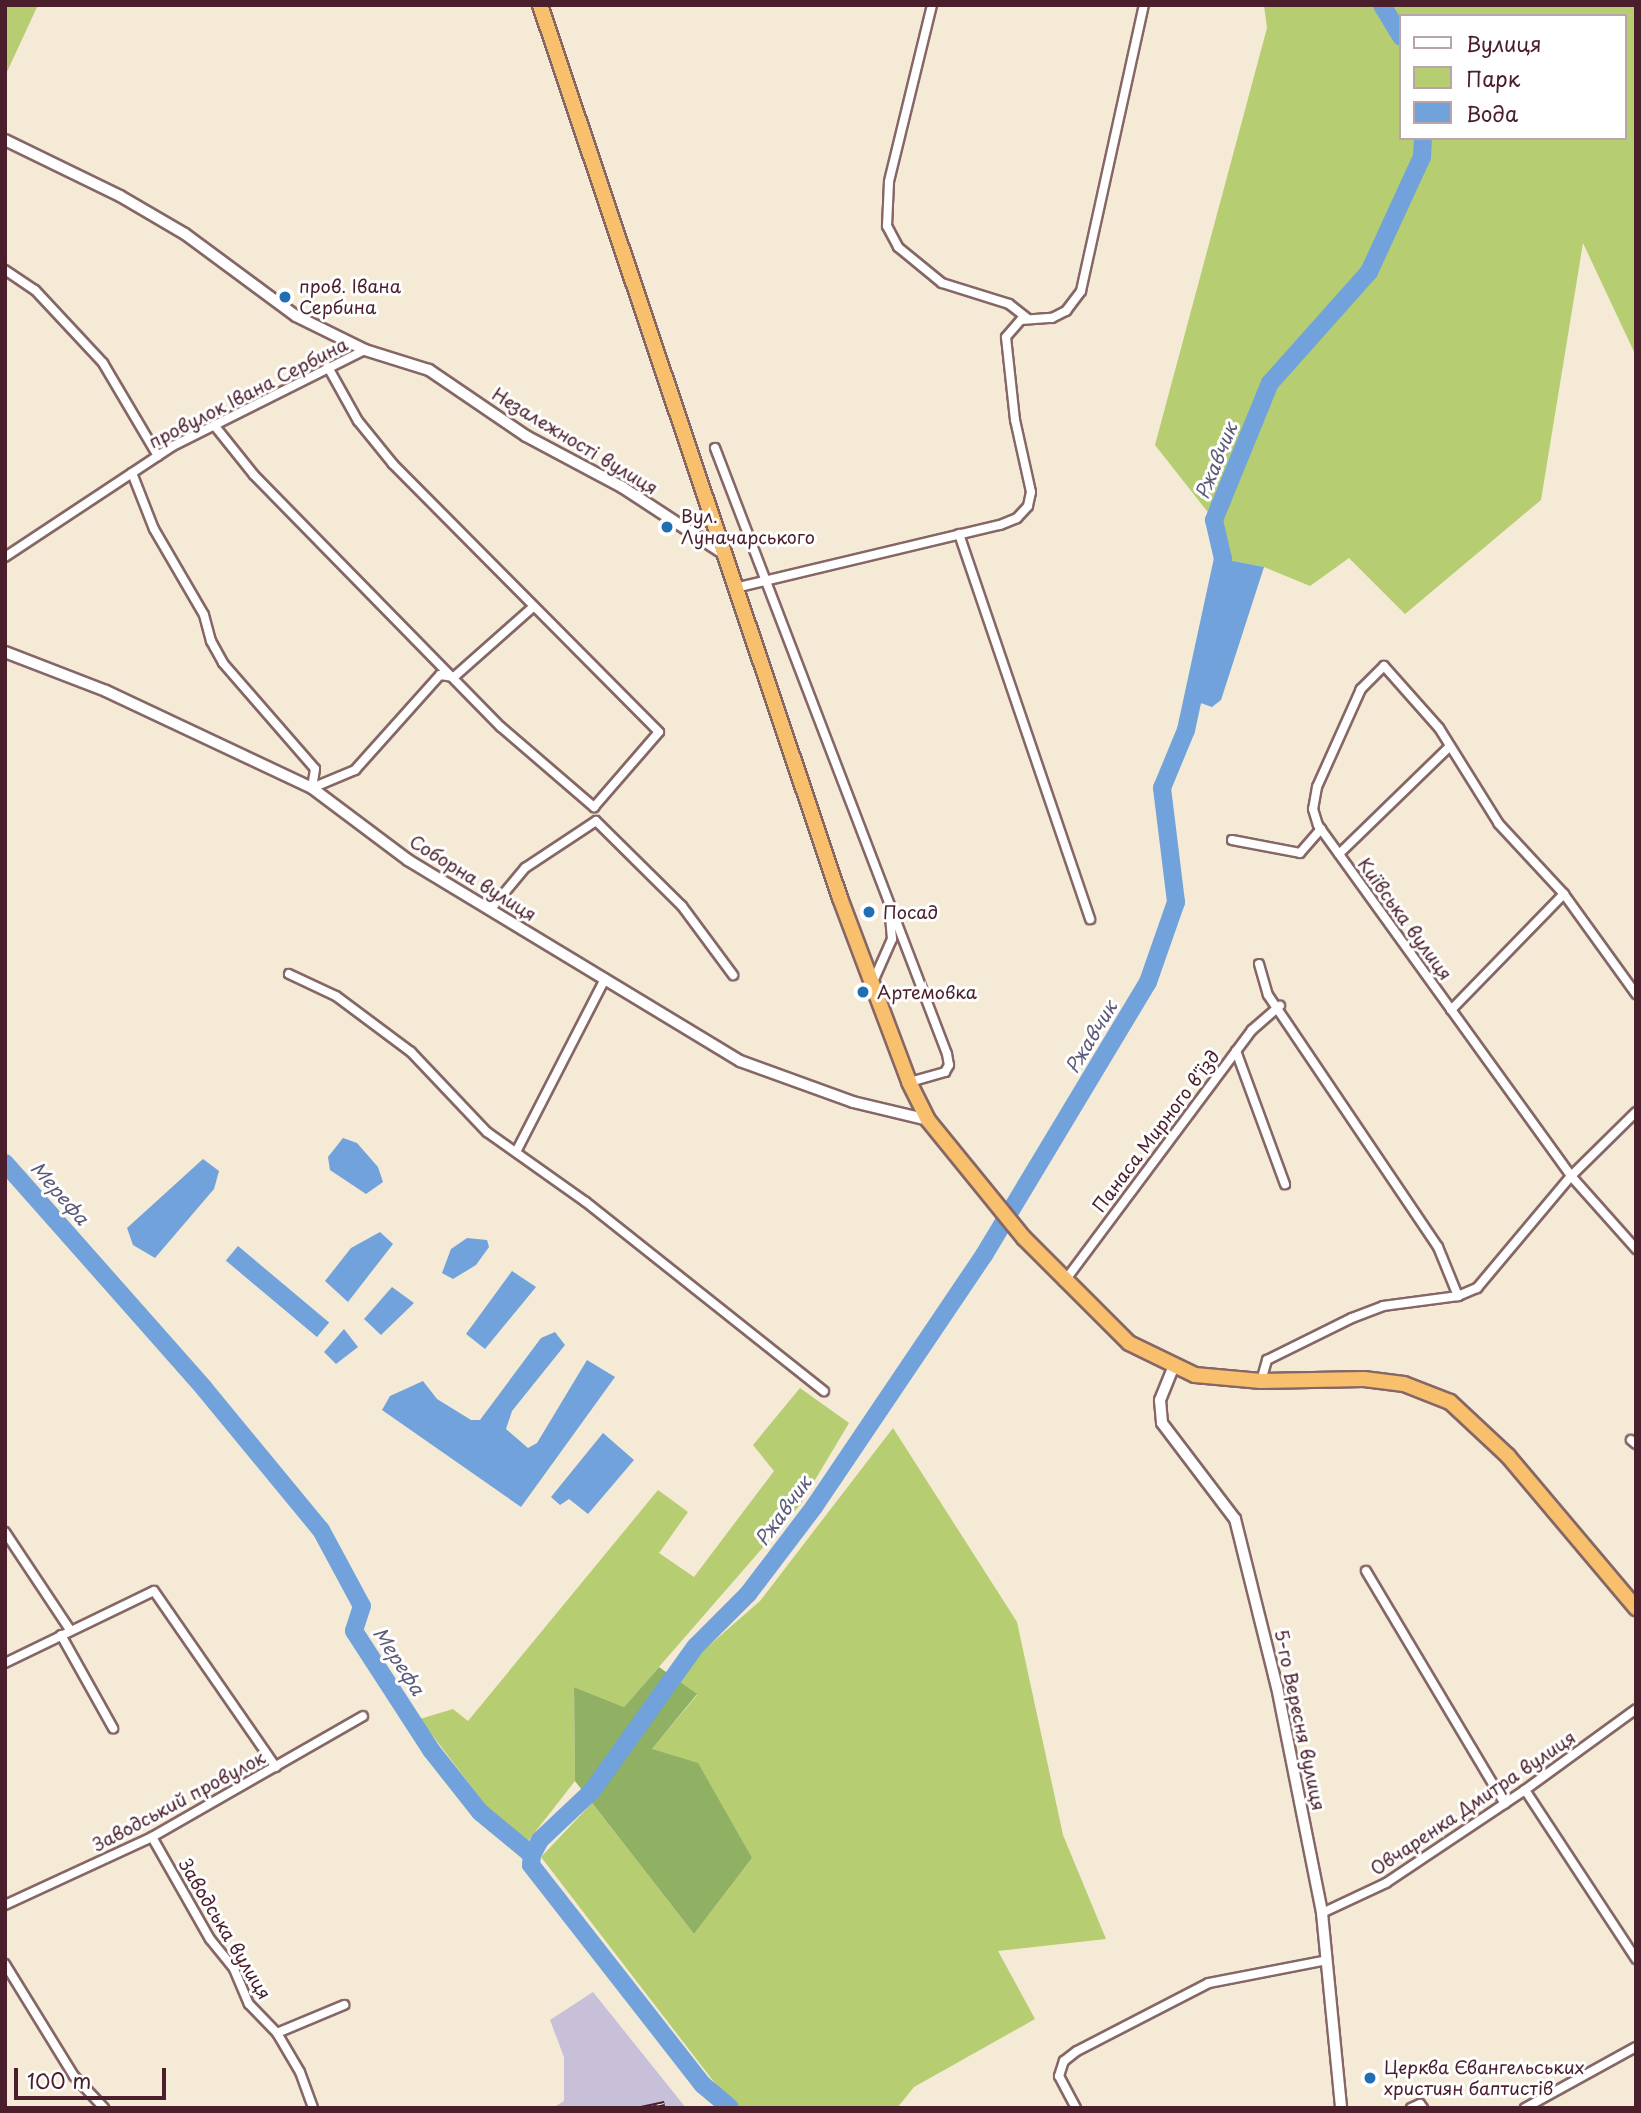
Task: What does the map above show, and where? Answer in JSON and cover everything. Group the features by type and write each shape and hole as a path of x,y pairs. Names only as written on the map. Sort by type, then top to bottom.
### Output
{"highway":[{"path":"540,5 734,588 872,985 909,1082 928,1120 1024,1238 1064,1282 1129,1343 1173,1368 1215,1378 1261,1381 1364,1379 1425,1390 1468,1416 1508,1456 1636,1608"}],"street":[{"path":"933,5 889,182 887,226 898,247 942,283 1009,304 1027,318"},
{"path":"1011,326 1027,318 1059,316 1080,291 1144,5"},
{"name":"Незалежності вулиця","path":"5,140 120,196 185,234 296,316 365,350 429,370 526,436 622,487 723,554"},
{"path":"5,270 35,290 103,363 158,456"},
{"path":"734,588 1000,525 1017,518 1028,506 1031,492 1015,420 1006,343 1011,326 1009,304"},
{"name":"провулок Івана Сербина","path":"5,557 158,456 365,350"},
{"path":"328,367 358,421 384,453 532,608 659,732 594,807"},
{"path":"214,425 254,475 501,727 594,807 596,821 682,906 733,975"},
{"path":"715,448 888,901 906,940 949,1065 945,1072 909,1082"},
{"path":"132,473 154,529 204,615 211,641 223,663 315,769 312,788"},
{"path":"959,534 1090,919"},
{"path":"312,788 355,770 440,676 454,677 532,608"},
{"name":"Соборна вулиця","path":"5,652 106,691 312,788 408,860 740,1060 853,1102 928,1120"},
{"name":"Київська вулиця","path":"1448,748 1439,728 1384,666 1362,689 1317,787 1313,809 1321,829 1571,1176 1636,1249"},
{"path":"1339,854 1448,748 1499,824 1564,894 1636,994"},
{"path":"490,910 526,868 596,821"},
{"path":"1232,840 1300,853 1321,829"},
{"path":"1451,1010 1564,894"},
{"path":"872,985 892,939 888,901"},
{"path":"1259,964 1268,995 1280,1006 1438,1247 1458,1296"},
{"path":"289,974 336,996 411,1052 448,1095 516,1152 586,1202 824,1391"},
{"path":"516,1152 605,979"},
{"name":"Панаса Мирного в'їзд","path":"1064,1282 1236,1051 1280,1006"},
{"path":"1236,1051 1285,1184"},
{"path":"1261,1381 1267,1360 1352,1318 1422,1298 1458,1296 1477,1288 1571,1176 1636,1112"},
{"name":"5-го Вересня вулиця","path":"1173,1368 1160,1400 1162,1423 1236,1519 1277,1687 1322,1913 1341,2108"},
{"path":"5,1532 71,1630"},
{"path":"1366,1571 1505,1804"},
{"path":"5,1663 154,1591 276,1767"},
{"path":"61,1635 113,1728"},
{"name":"Овчаренка Дмитра вулиця","path":"1322,1913 1386,1883 1505,1804 1636,1709"},
{"name":"Заводський провулок","path":"5,1905 152,1836 363,1716"},
{"path":"1525,1790 1636,1959"},
{"name":"Заводська вулиця","path":"152,1836 210,1939 234,1969 249,2004 277,2033 313,2108"},
{"path":"1076,2108 1059,2076 1065,2060 1209,1983 1327,1960"},
{"path":"5,1964 74,2076 104,2108"},
{"path":"277,2033 344,2005"},
{"path":"1525,2108 1636,2047"},
{"path":"1411,2108 1422,2106"}],"shaded area":[{"path":"593,1992 686,2108 553,2108 564,2101 564,2057 550,2020"}],"green space":[{"path":"5,5 38,5 5,76"},
{"path":"1264,5 1636,5 1636,356 1583,243 1541,500 1405,614 1349,558 1310,586 1264,567 1223,559 1214,520 1155,445 1267,28"},
{"path":"800,1388 849,1423 800,1505 624,1707 574,1687 575,1781 528,1841 509,1836 420,1719 453,1709 468,1721 658,1490 688,1512 659,1553 694,1577 774,1471 753,1445"},
{"path":"893,1428 1017,1622 1063,1835 1106,1939 998,1951 1035,2019 914,2087 897,2108 734,2108 541,1857 592,1803 694,1934 752,1858 652,1749 697,1695 673,1677 760,1601"},
{"path":"659,1667 697,1694 652,1749 698,1763 752,1858 694,1934 575,1781 574,1687 624,1707"}],"water":[{"path":"1223,559 1264,567 1221,700 1212,707 1189,699"},
{"path":"343,1138 357,1143 378,1167 383,1182 366,1194 330,1170 328,1157"},
{"path":"203,1159 219,1171 214,1189 155,1258 133,1245 127,1228"},
{"path":"380,1232 393,1244 348,1302 325,1281 351,1248"},
{"path":"467,1238 487,1240 489,1247 476,1265 453,1279 442,1273 451,1249"},
{"path":"238,1246 329,1322 317,1337 226,1261"},
{"path":"512,1271 536,1287 485,1349 466,1334"},
{"path":"392,1287 414,1303 381,1335 364,1319"},
{"path":"344,1329 358,1347 336,1364 324,1352"},
{"path":"555,1332 565,1345 512,1411 506,1429 528,1448 537,1443 587,1360 615,1377 521,1507 382,1410 390,1396 423,1381 437,1399 471,1420 480,1420 541,1338"},
{"path":"603,1433 634,1460 588,1514 569,1499 560,1505 551,1497"}],"waterway":[{"name":"Ржавчик","path":"1382,5 1400,35"},
{"name":"Ржавчик","path":"532,1855 540,1840 592,1791 696,1646 748,1594 814,1507 984,1255 1148,982 1176,902 1162,788 1186,730 1223,559 1214,520 1270,383 1369,272 1422,157 1423,140"},
{"name":"Мерефа","path":"5,1163 203,1387 321,1530 362,1606 354,1631 431,1750 480,1812 532,1855 531,1865 703,2085 730,2108"}],"railway":[{"path":"641,2108 664,2103"}],"place":[{"name":"пров. Івана Сербина","path":"285,297"},
{"name":"Вул. Луначарського","path":"667,527"},
{"name":"Посад","path":"869,912"},
{"name":"Артемовка","path":"863,992"},
{"name":"Церква Євангельських християн баптистів","path":"1370,2078"}]}
